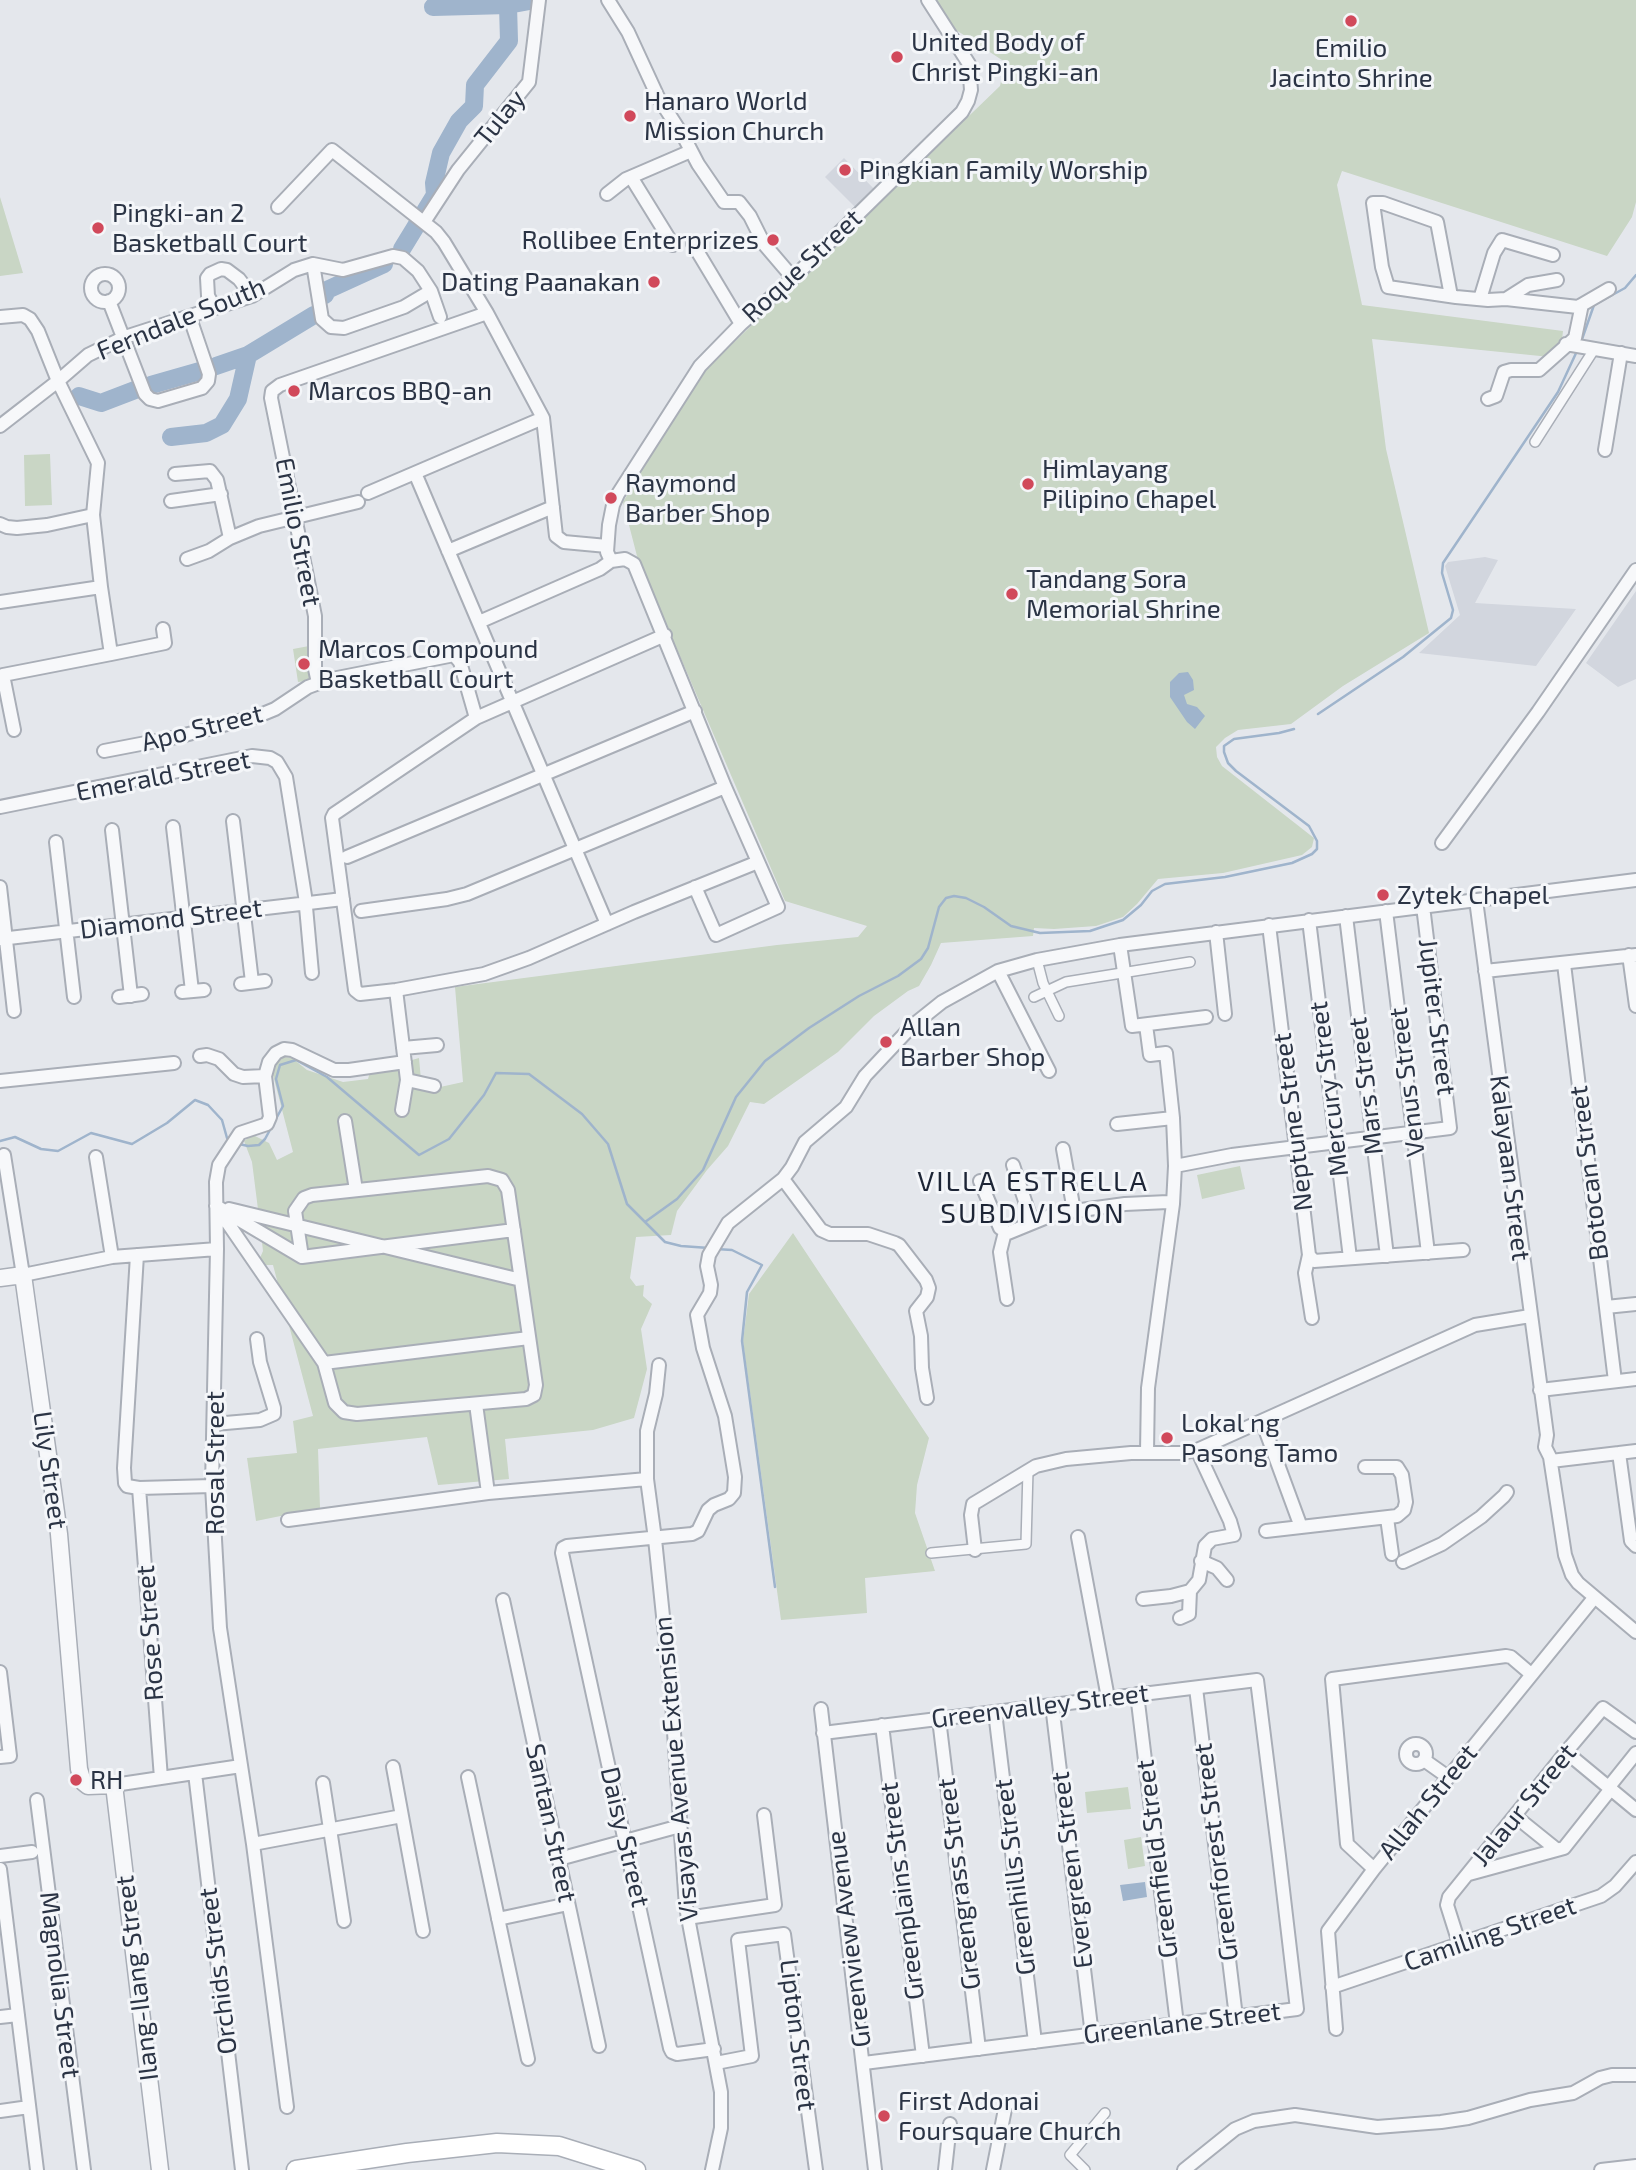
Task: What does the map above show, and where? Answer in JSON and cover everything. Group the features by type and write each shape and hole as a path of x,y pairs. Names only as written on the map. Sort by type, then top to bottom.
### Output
{"main road":[{"path":"296,2170 497,2143 559,2146 636,2170"}],"street":[{"name":"Tulay","path":"424,222 458,170 528,82 539,0"},
{"path":"608,0 628,32 658,97 724,202 739,202 764,244 793,278"},
{"name":"Roque Street","path":"607,546 611,515 618,495 690,379 741,324 793,278 962,112 971,90 969,64 928,0"},
{"path":"278,207 332,150 424,222 444,242 487,313 544,418 552,507 558,539 564,542 607,546 611,561"},
{"path":"607,194 631,177 691,150"},
{"path":"631,177 673,245"},
{"path":"1451,296 1437,222 1383,203 1373,203 1385,284 1388,287 1451,296 1578,307 1609,289"},
{"path":"1480,299 1494,253 1502,240 1553,256"},
{"path":"693,244 741,324"},
{"path":"431,291 404,307 344,328 331,327 322,319 313,264 343,270 394,256 402,258 418,271 431,291 440,317"},
{"name":"Ferndale South","path":"0,426 88,355 125,338 251,296 293,270 313,264"},
{"path":"215,308 208,296 207,278 221,269 239,279 251,296"},
{"path":"1506,299 1528,285 1557,280"},
{"path":"109,301 145,394 158,401 202,388 208,381 209,374 190,317"},
{"path":"1578,307 1582,312 1575,338 1581,346"},
{"name":"Emilio Street","path":"318,683 315,669 315,616 271,398 272,391 280,385 487,313"},
{"path":"0,317 23,315 30,319 38,331 58,381 98,463 93,515 111,654"},
{"path":"1535,442 1581,346"},
{"path":"1489,399 1496,396 1504,372 1539,370 1581,346 1636,356"},
{"path":"1605,450 1621,353"},
{"path":"187,559 259,526 363,497 544,418"},
{"path":"175,474 209,471 217,480 230,538"},
{"path":"415,473 607,924"},
{"path":"172,501 221,494"},
{"path":"449,551 552,507"},
{"path":"0,524 18,528 93,515"},
{"path":"479,622 600,569 611,561 625,559 634,564 725,787 778,907 716,935 695,887"},
{"path":"1442,843 1538,712 1636,570"},
{"path":"0,603 101,587"},
{"path":"14,730 2,675 164,643 163,629"},
{"path":"665,635 477,718 332,816 355,990 360,994 484,974 529,958 758,862"},
{"name":"Apo Street","path":"104,751 177,737 258,716 318,683 457,656 477,718"},
{"path":"347,857 695,711"},
{"name":"Emerald Street","path":"0,807 253,756 270,758 277,762 286,777 306,903 312,973"},
{"path":"362,911 457,897 725,787"},
{"path":"233,821 252,982"},
{"path":"173,827 193,991"},
{"path":"112,830 131,996"},
{"path":"56,842 74,997"},
{"path":"655,1539 698,1531 708,1510 729,1499 736,1486 725,1416 698,1328 697,1315 710,1293 707,1266 709,1255 718,1238 728,1223 744,1208 783,1179 805,1142 846,1107 865,1076 912,1026 942,1002 998,971 1037,960 1120,945 1636,880"},
{"path":"0,887 3,939 14,1011"},
{"name":"Diamond Street","path":"3,939 342,899"},
{"name":"Kalayaan Street","path":"1476,900 1547,1435 1545,1447 1550,1459 1567,1565 1578,1583 1636,1632"},
{"name":"Jupiter Street","path":"1413,1133 1450,1128 1423,906"},
{"name":"Venus Street","path":"1386,911 1428,1253"},
{"name":"Mars Street","path":"1346,916 1387,1256"},
{"name":"Mercury Street","path":"1309,920 1350,1258"},
{"name":"Neptune Street","path":"1269,925 1309,1255 1306,1273 1312,1318"},
{"path":"1216,932 1225,1014"},
{"path":"1120,945 1132,1026 1206,1017"},
{"path":"1485,971 1633,955 1636,1006"},
{"path":"1037,960 1046,990 1059,1016"},
{"path":"1034,998 1066,982 1190,962"},
{"name":"Botocan Street","path":"1564,964 1615,1381"},
{"path":"998,971 1049,1071"},
{"path":"399,989 407,1080 402,1110"},
{"path":"1146,1025 1150,1055 1166,1053 1175,1166 1173,1204 1149,1378 1147,1452"},
{"path":"403,1048 437,1045"},
{"path":"200,1056 214,1056 234,1074 243,1077 265,1076 269,1062 276,1053 284,1049 300,1053 334,1070 405,1062"},
{"path":"0,1081 174,1063"},
{"name":"Rosal Street","path":"265,1076 270,1117 267,1124 240,1133 219,1165 216,1206 218,1249 212,1486 224,1660 253,1843 287,2107"},
{"path":"407,1080 434,1086"},
{"path":"1118,1124 1173,1118"},
{"path":"345,1121 356,1190"},
{"path":"1175,1166 1232,1155 1413,1133"},
{"path":"1063,1149 1074,1211"},
{"name":"Lily Street","path":"4,1156 59,1534 79,1769 85,1784 96,1787 114,1785"},
{"path":"96,1157 112,1256"},
{"path":"1013,1165 1032,1222"},
{"path":"216,1206 324,1363 335,1403 344,1412 350,1414 476,1404 526,1399 534,1395 536,1385 514,1230 508,1190 502,1180 496,1177 356,1190 304,1198 298,1204 295,1219 302,1257"},
{"path":"783,1179 821,1230 830,1234 868,1234 895,1243 926,1280 929,1288 927,1297 916,1311 927,1398"},
{"path":"980,1181 1000,1228 1011,1233 1032,1222 1074,1211 1125,1204 1173,1204"},
{"path":"216,1206 302,1257 514,1230"},
{"path":"216,1206 521,1280"},
{"path":"1005,1232 1000,1252 1007,1298"},
{"path":"0,1278 112,1256 218,1249"},
{"path":"1309,1255 1314,1261 1464,1250"},
{"path":"137,1255 125,1483 127,1486 139,1488 212,1486"},
{"path":"1606,1307 1636,1304"},
{"path":"975,1550 971,1515 973,1504 1046,1462 1197,1450 1475,1325 1530,1316"},
{"path":"324,1363 529,1338"},
{"path":"214,1424 260,1420 274,1414 260,1362 257,1339"},
{"name":"Visayas Avenue Extension","path":"659,1365 656,1394 647,1431 647,1479 672,1703 687,1918 714,2049 722,2111 722,2128 712,2170"},
{"path":"1540,1390 1636,1379"},
{"path":"476,1404 488,1493"},
{"path":"1262,1422 1301,1527"},
{"path":"1143,1599 1189,1591 1199,1580 1205,1546 1212,1539 1234,1535 1197,1450"},
{"path":"1550,1459 1636,1451"},
{"path":"1619,1453 1632,1515 1630,1541 1636,1546"},
{"path":"1266,1531 1397,1516 1404,1510 1406,1502 1402,1475 1397,1467 1365,1467"},
{"path":"932,1553 1026,1544 1028,1470"},
{"path":"288,1520 488,1493 647,1479"},
{"name":"Rose Street","path":"139,1488 161,1778"},
{"path":"1387,1518 1398,1558 1442,1544 1481,1517 1507,1492"},
{"path":"1078,1537 1108,1698"},
{"name":"Daisy Street","path":"655,1539 563,1548 563,1563 672,2052 677,2054 714,2049"},
{"path":"1201,1561 1217,1568 1227,1580"},
{"path":"1180,1618 1189,1614 1189,1591"},
{"name":"Allah Street","path":"1336,2029 1328,1931 1374,1869 1594,1598"},
{"name":"Santan Street","path":"503,1600 599,2046"},
{"path":"1374,1869 1347,1844 1332,1679 1506,1657 1511,1657 1531,1674"},
{"path":"0,1672 3,1716 10,1756 0,1757"},
{"name":"Greenvalley Street","path":"824,1732 1257,1680"},
{"name":"Greenlane Street","path":"864,2063 1297,2009 1257,1680"},
{"name":"Greenforest Street","path":"1196,1688 1236,2017"},
{"name":"Greenfield Street","path":"1137,1694 1177,2024"},
{"name":"Evergreen Street","path":"1052,1705 1092,2035"},
{"name":"Jalaur Street","path":"1459,1943 1447,1905 1450,1897 1566,1752 1604,1708 1636,1732"},
{"name":"Greenview Avenue","path":"821,1709 875,2170"},
{"name":"Greenhills Street","path":"995,1712 1035,2042"},
{"name":"Greengrass Street","path":"939,1718 979,2049"},
{"name":"Greenplains Street","path":"882,1726 923,2056"},
{"path":"1566,1752 1636,1810"},
{"path":"1469,1874 1564,1848 1636,1753"},
{"path":"1424,1760 1448,1777"},
{"path":"114,1785 241,1766"},
{"path":"393,1767 423,1931"},
{"name":"Orchids Street","path":"195,1773 242,2170"},
{"path":"468,1777 528,2059"},
{"path":"323,1783 344,1921"},
{"name":"Ilang-Ilang Street","path":"114,1785 160,2170"},
{"name":"Magnolia Street","path":"37,1800 84,2170"},
{"path":"687,1918 775,1905 764,1815"},
{"path":"253,1843 402,1816"},
{"path":"1516,1816 1556,1849"},
{"path":"559,1859 680,1826"},
{"path":"0,1856 32,1852"},
{"name":"Camiling Street","path":"1332,1987 1601,1896 1615,1886 1636,1862"},
{"path":"0,1869 4,1947 18,2015 37,2170"},
{"path":"498,1919 568,1904"},
{"name":"Lipton Street","path":"716,2063 752,2056 738,1940 784,1934 816,2170"},
{"path":"0,2017 18,2015"},
{"path":"1184,2170 1235,2129 1254,2121 1295,2115 1377,2127 1441,2122 1468,2118 1530,2100 1573,2093 1600,2078 1612,2075 1636,2075"},
{"path":"993,2170 1006,2104 1009,2103"},
{"path":"0,2111 29,2107"},
{"path":"1085,2170 1070,2155 1105,2113"},
{"path":"945,2170 950,2124"},
{"path":"1601,2170 1628,2168"}],"shaded area":[{"path":"844,158 876,191 857,209 825,177"},
{"path":"1485,557 1498,560 1475,603 1576,609 1536,666 1419,653 1460,615 1445,566 1448,562"},
{"path":"1636,591 1636,679 1618,687 1586,663"}],"green space":[{"path":"937,0 1636,0 1636,202 1632,217 1607,256 1342,171 1337,185 1362,305 1563,331 1560,358 1372,339 1386,449 1429,633 1343,686 1291,724 1238,730 1216,747 1222,766 1314,838 1312,847 1302,855 1223,873 1158,879 1123,917 1096,926 1034,928 1033,936 941,943 919,986 874,1016 838,1052 764,1104 750,1102 728,1146 677,1211 671,1235 636,1237 630,1278 636,1286 644,1285 643,1296 652,1304 641,1329 647,1369 634,1418 593,1430 505,1439 509,1479 438,1485 427,1437 318,1449 320,1508 256,1521 247,1458 297,1453 293,1421 313,1416 273,1265 257,1265 263,1251 252,1162 244,1141 253,1135 269,1143 277,1160 293,1152 273,1075 277,1063 284,1057 292,1058 307,1070 343,1082 368,1079 370,1072 419,1058 422,1091 463,1082 455,987 858,937 867,926 785,901 637,556 623,502 698,377 1000,86 1005,62 953,28"},
{"path":"0,197 23,273 0,276"},
{"path":"50,454 52,505 25,506 24,455"},
{"name":"Marcos Compound Basketball Court","path":"309,646 315,680 298,682 293,649"},
{"path":"1240,1166 1245,1189 1202,1199 1197,1175"},
{"path":"793,1233 929,1438 917,1485 915,1513 935,1571 865,1578 867,1613 781,1620 743,1341 749,1294"},
{"path":"1128,1787 1131,1809 1087,1813 1085,1792"},
{"path":"1141,1837 1145,1866 1128,1869 1124,1840"}],"water":[{"path":"1188,672 1193,680 1194,690 1184,695 1187,704 1197,707 1205,716 1195,729 1170,697 1170,682 1179,673"},
{"path":"1145,1882 1147,1897 1123,1901 1120,1885"}],"waterway":[{"path":"508,5 535,0"},
{"path":"402,249 435,195 434,183 441,153 459,121 474,106 475,85 509,41 508,5 433,7"},
{"path":"325,295 327,290 384,264"},
{"path":"1581,342 1594,305 1625,288 1636,275"},
{"path":"216,366 248,355 314,315"},
{"path":"1318,714 1403,657 1451,618 1453,610 1442,573 1443,563 1558,392 1577,351"},
{"path":"171,437 206,433 222,425 238,399 248,355"},
{"path":"151,385 200,371"},
{"path":"79,396 101,403 135,390"},
{"path":"645,1222 677,1199 703,1170 736,1097 765,1061 809,1028 859,996 898,976 921,959 928,948 939,907 946,898 966,898 1011,926 1040,933 1090,931 1123,920 1141,905 1152,891 1165,884 1225,877 1292,863 1312,854 1317,849 1317,841 1309,826 1236,771 1228,763 1224,752 1224,746 1234,739 1294,729"},
{"path":"239,1144 259,1145 265,1139 283,1106 276,1079 280,1065 296,1060 327,1077 419,1155 449,1139 484,1095 496,1073 529,1074 582,1114 608,1144 627,1204 665,1242 709,1248"},
{"path":"0,1141 15,1137 41,1149 58,1151 91,1133 132,1144 167,1123 195,1100 208,1105 222,1120 227,1138 230,1139"},
{"path":"716,1249 732,1250 762,1265 747,1292 742,1341 775,1587"}],"place":[{"name":"Emilio Jacinto Shrine","path":"1351,21"},
{"name":"United Body of Christ Pingki-an","path":"897,57"},
{"name":"Hanaro World Mission Church","path":"630,116"},
{"name":"Pingkian Family Worship","path":"845,170"},
{"name":"Pingki-an 2 Basketball Court","path":"98,228"},
{"name":"Rollibee Enterprizes","path":"773,240"},
{"name":"Dating Paanakan","path":"654,282"},
{"name":"Marcos BBQ-an","path":"294,391"},
{"name":"Himlayang Pilipino Chapel","path":"1028,484"},
{"name":"Raymond Barber Shop","path":"611,498"},
{"name":"Tandang Sora Memorial Shrine","path":"1012,594"},
{"name":"Marcos Compound Basketball Court","path":"304,664"},
{"name":"Zytek Chapel","path":"1383,895"},
{"name":"Allan Barber Shop","path":"886,1042"},
{"name":"Lokal ng Pasong Tamo","path":"1167,1438"},
{"name":"RH","path":"76,1780"},
{"name":"First Adonai Foursquare Church","path":"884,2116"}],"district":[{"name":"VILLA ESTRELLA SUBDIVISION","path":"1033,1198"}]}
